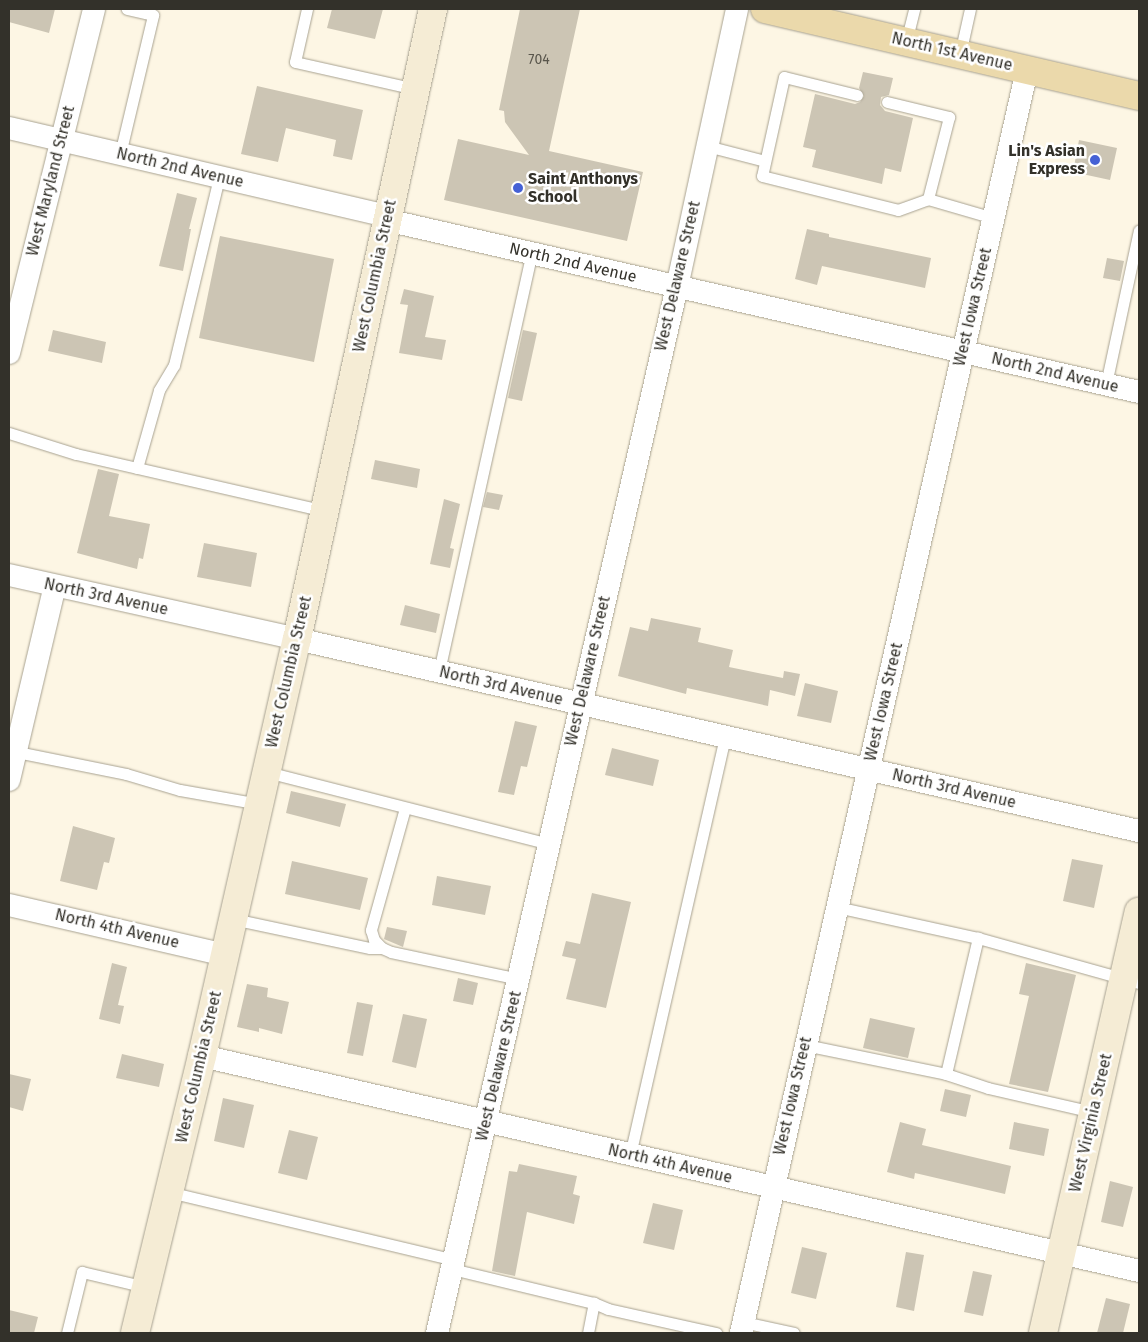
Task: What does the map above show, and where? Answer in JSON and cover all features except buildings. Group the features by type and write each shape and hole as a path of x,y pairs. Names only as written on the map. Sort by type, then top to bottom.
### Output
{"main road":[{"name":"West Columbia Street","path":"135,1333 202,1056 260,804 433,9"},
{"name":"North 1st Avenue","path":"765,9 1139,96"},
{"name":"West Virginia Street","path":"1043,1333 1093,1112 1132,981 1139,912"}],"street":[{"name":"West Maryland Street","path":"9,353 94,9"},
{"name":"West Delaware Street","path":"438,1333 677,287 737,9"},
{"name":"West Iowa Street","path":"742,1328 962,352 1028,70"},
{"name":"North 2nd Avenue","path":"9,128 388,216 395,222 1139,392"},
{"name":"North 3rd Avenue","path":"9,575 297,638 581,705 869,769 1139,832"},
{"path":"9,780 12,751 55,586"},
{"name":"North 4th Avenue","path":"9,905 225,954"},
{"name":"North 4th Avenue","path":"202,1056 1139,1271"}],"lane":[{"path":"120,154 153,16 127,9"},
{"path":"307,9 295,62 416,89"},
{"path":"906,42 914,9"},
{"path":"960,54 970,9"},
{"path":"857,95 784,77 762,176 898,210 928,199 994,218"},
{"path":"887,102 949,117 928,199"},
{"path":"707,146 765,161"},
{"path":"137,468 159,390 174,365 219,177"},
{"path":"1106,384 1139,230"},
{"path":"439,671 532,254"},
{"path":"9,433 76,454 325,511"},
{"path":"630,1155 725,737"},
{"path":"12,751 126,774 180,790 260,804"},
{"path":"266,772 550,844"},
{"path":"405,808 371,930 374,940 382,948 391,952 519,979"},
{"path":"837,907 978,938 1132,981"},
{"path":"233,919 370,948 382,948"},
{"path":"946,1074 978,938"},
{"path":"805,1045 946,1074 988,1088 1093,1112"},
{"path":"169,1192 453,1265 594,1303 608,1309 716,1333"},
{"path":"67,1333 82,1272 146,1287"},
{"path":"588,1333 594,1303"},
{"path":"742,1328 794,1333"}],"place":[{"name":"Lin's Asian Express","path":"1095,160"},
{"name":"Saint Anthonys School","path":"518,188"}]}
